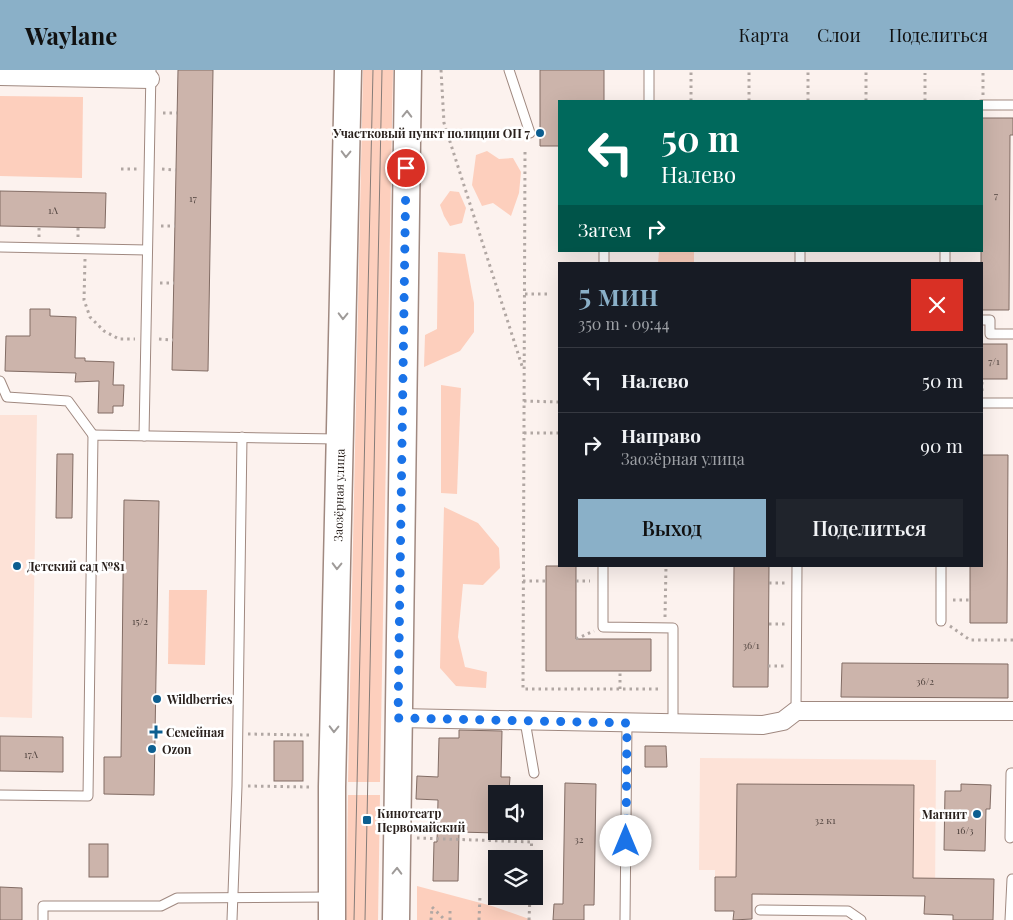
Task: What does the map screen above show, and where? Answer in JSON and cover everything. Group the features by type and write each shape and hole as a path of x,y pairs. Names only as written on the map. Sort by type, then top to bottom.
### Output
{"main road":[{"name":"Заозёрная улица","path":"332,909 332,777 348,70"},
{"path":"396,920 408,70"}],"street":[{"path":"0,76 150,74"},
{"path":"398,718 763,725 783,721 796,711 1013,711"}],"lane":[{"path":"509,70 530,133"},
{"path":"649,70 649,100"},
{"path":"144,436 150,74"},
{"path":"983,105 1013,105"},
{"path":"0,247 147,250"},
{"path":"983,320 990,320 990,334 1013,334"},
{"path":"0,381 4,396 68,401 93,436 88,796 0,795"},
{"path":"983,403 1013,403"},
{"path":"93,436 340,439"},
{"path":"232,920 237,786 242,437"},
{"path":"603,567 603,627 673,628 673,724"},
{"path":"796,711 797,567"},
{"path":"941,567 941,620"},
{"path":"524,721 534,773"},
{"path":"625,920 627,723"},
{"path":"1010,838 1011,773 1013,773"},
{"path":"1010,920 1012,879"},
{"path":"43,920 43,906 161,906 177,898 232,898 332,909"},
{"path":"760,910 848,911 861,920"}],"path":[{"path":"441,70 444,123 524,372"},
{"path":"691,72 691,100"},
{"path":"749,100 750,72"},
{"path":"808,72 808,100"},
{"path":"866,72 866,100"},
{"path":"925,72 925,100"},
{"path":"982,100 983,73"},
{"path":"155,112 177,113"},
{"path":"525,152 523,689 673,689"},
{"path":"154,169 176,170"},
{"path":"153,226 175,226"},
{"path":"86,249 84,300 90,317 104,331 119,339"},
{"path":"152,282 174,283"},
{"path":"524,294 547,294"},
{"path":"151,339 173,340"},
{"path":"524,401 558,402"},
{"path":"524,433 558,433"},
{"path":"665,628 666,567"},
{"path":"523,581 546,581"},
{"path":"941,620 970,640 1013,640"},
{"path":"576,638 603,627"},
{"path":"620,671 620,689"},
{"path":"238,734 310,735"},
{"path":"237,786 310,787"},
{"path":"414,838 532,842 532,850"},
{"path":"479,920 480,896"},
{"path":"529,920 530,905"},
{"path":"431,920 432,907 445,920"},
{"path":"450,909 450,920"}],"shaded area":[{"path":"363,70 393,70 380,782 348,782"},
{"path":"0,96 83,97 82,178 0,176"},
{"path":"487,151 499,159 513,158 521,172 519,193 511,216 493,203 482,206 472,185 476,155"},
{"path":"450,191 459,192 466,208 462,223 450,226 440,205"},
{"path":"438,252 465,254 474,303 474,332 460,351 424,367 425,335 437,329"},
{"path":"659,252 694,252 694,262 658,262"},
{"path":"441,385 461,388 457,494 441,493"},
{"name":"Детский сад №81","path":"0,415 37,415 32,718 0,717"},
{"path":"444,507 478,523 499,548 500,568 483,585 463,584 458,637 465,667 487,672 486,688 456,686 440,668"},
{"path":"169,590 207,590 205,665 168,664"},
{"path":"700,758 936,760 935,896 715,894 715,870 699,870"},
{"path":"348,795 380,795 378,920 346,920"},
{"path":"417,886 492,906 532,920 417,920"}],"building":[{"path":"178,70 213,70 208,371 172,370"},
{"path":"540,70 604,70 604,100 558,100 558,146 540,146"},
{"path":"983,118 1013,118 1013,135 1010,135 1009,310 983,310 983,262 981,262 981,252 983,252"},
{"path":"0,191 106,193 105,228 0,226"},
{"path":"30,309 50,309 50,316 76,317 75,358 85,358 85,361 114,362 113,385 124,385 123,406 113,406 113,413 98,413 99,381 75,382 76,373 5,371 6,336 30,336"},
{"path":"983,344 1007,344 1007,379 983,379"},
{"path":"57,454 73,454 72,518 56,518"},
{"path":"983,455 1008,455 1007,623 970,623 970,567 983,567"},
{"path":"124,500 159,501 154,795 104,794 104,757 121,757"},
{"path":"546,566 576,567 576,639 651,639 651,671 546,671"},
{"path":"734,567 769,567 768,687 733,687"},
{"path":"842,663 1008,664 1008,698 841,697"},
{"path":"459,730 502,731 501,777 510,777 509,785 488,785 488,833 459,832 458,881 433,881 434,842 437,842 438,800 416,799 417,776 438,777 439,738 459,738"},
{"path":"0,736 63,737 63,772 0,771"},
{"path":"274,741 303,741 303,781 274,781"},
{"path":"645,746 666,746 667,767 645,767"},
{"path":"565,783 596,784 594,905 584,905 584,920 553,920 554,904 563,904"},
{"path":"737,784 914,785 913,878 994,879 993,920 953,920 953,915 924,914 925,896 752,894 752,919 733,920 734,911 715,911 715,877 736,877"},
{"path":"961,784 991,785 990,809 986,809 985,851 944,850 945,791 961,791"},
{"path":"89,844 108,844 108,877 89,877"},
{"path":"0,887 22,888 22,920 0,920"}],"tram line":[{"path":"354,920 373,70"},
{"path":"365,920 382,70"}],"place":[{"name":"Участковый пункт полиции ОП 7","path":"540,133"},
{"name":"Детский сад №81","path":"17,566"},
{"name":"Wildberries","path":"157,699"},
{"name":"Семейная","path":"156,732"},
{"name":"Ozon","path":"152,749"},
{"name":"Магнит","path":"977,814"},
{"name":"Кинотеатр Первомайский","path":"367,820"}],"route":[{"path":"406,168 398,718 627,723 626,841"}]}
